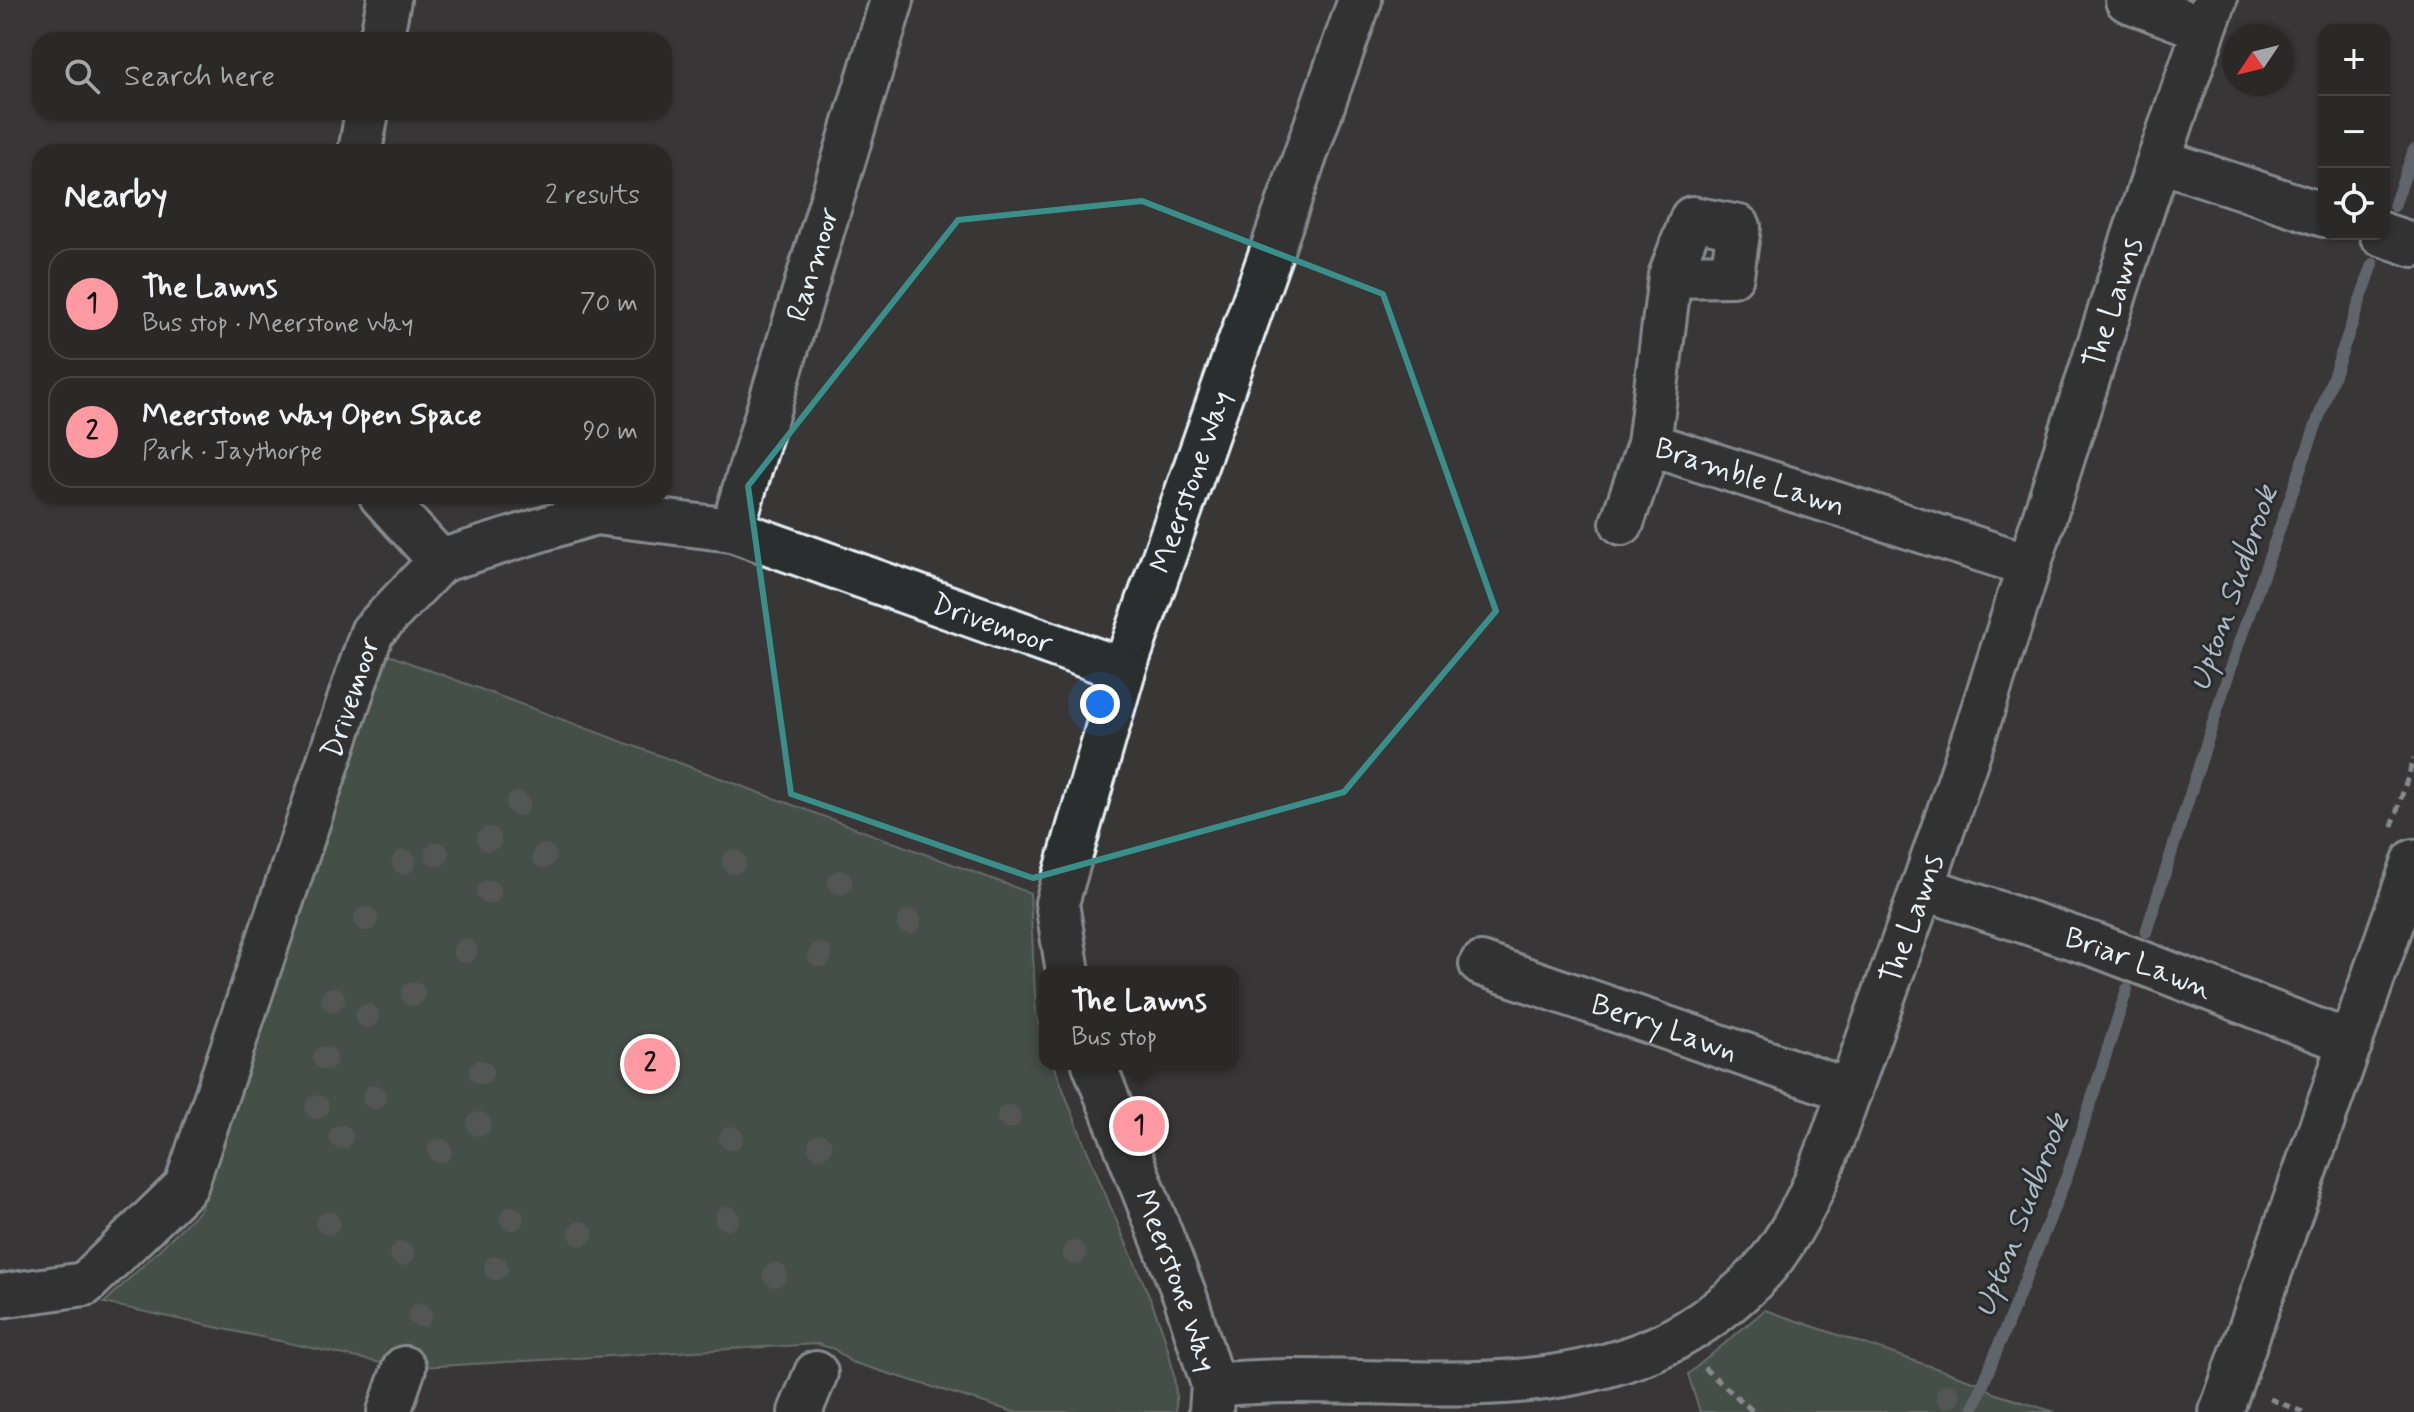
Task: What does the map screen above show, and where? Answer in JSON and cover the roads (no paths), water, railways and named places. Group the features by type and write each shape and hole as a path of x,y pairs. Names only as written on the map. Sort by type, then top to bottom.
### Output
{"street":[{"path":"383,32 389,0"},
{"name":"Ranmoor","path":"732,530 892,0"},
{"name":"Meerstone Way","path":"1067,966 1057,903 1124,670 1360,0"},
{"path":"2127,0 2209,15"},
{"name":"The Lawns","path":"1212,1398 1327,1379 1474,1388 1553,1381 1633,1359 1675,1339 1730,1300 1778,1252 1821,1173 1923,888 2209,15"},
{"path":"361,144 366,120"},
{"path":"2161,161 2318,213"},
{"name":"Bramble Lawn","path":"1670,276 1732,275 1739,227 1692,218 1670,276 1649,444 2028,565"},
{"path":"2390,237 2414,245"},
{"path":"1622,523 1649,444"},
{"path":"388,504 440,561"},
{"name":"Drivemoor","path":"0,1296 85,1284 186,1186 372,632 440,561 595,513 732,530 1124,670"},
{"path":"2224,1411 2351,1043 2402,847"},
{"name":"Briar Lawn","path":"1923,888 2098,946 2351,1043"},
{"name":"Berry Lawn","path":"1481,964 1850,1091"},
{"name":"Meerstone Way","path":"1096,1070 1185,1296 1212,1398"},
{"path":"389,1412 404,1368"},
{"path":"800,1412 816,1373"}],"waterway":[{"name":"Upton Sudbrook","path":"2394,206 2414,150"},
{"name":"Upton Sudbrook","path":"2146,932 2235,654 2373,264"},
{"name":"Upton Sudbrook","path":"1972,1412 2068,1173 2127,989"}],"place":[{"name":"Meerstone Way Open Space","path":"650,1064"},
{"name":"The Lawns","path":"1139,1126"}]}
